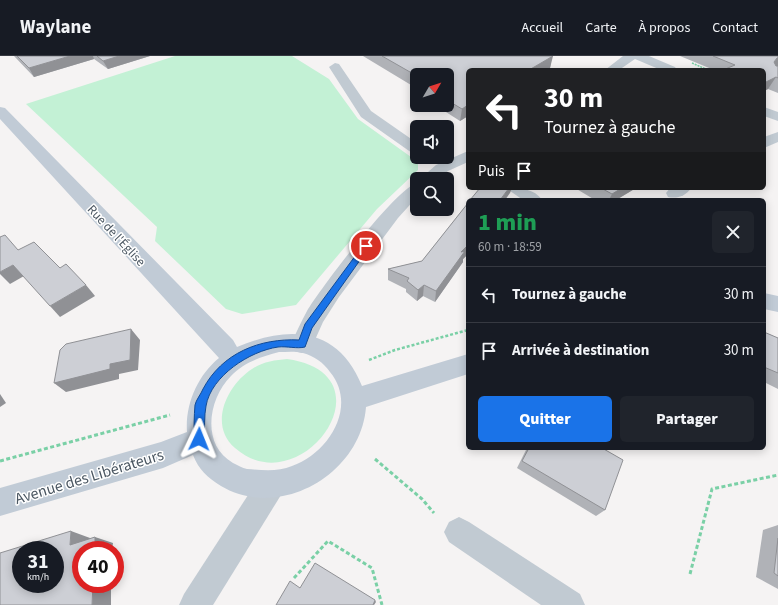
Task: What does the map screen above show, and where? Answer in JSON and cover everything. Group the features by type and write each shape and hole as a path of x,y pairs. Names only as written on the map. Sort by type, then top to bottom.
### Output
{"street":[{"path":"614,68 631,56"},
{"path":"639,56 666,68"},
{"path":"335,67 366,114 410,145"},
{"name":"Rue de l'Église","path":"0,111 225,347 233,360"},
{"path":"766,112 778,118"},
{"path":"766,142 778,136"},
{"path":"437,172 442,168 466,158"},
{"path":"437,164 442,168"},
{"path":"302,344 308,326 347,272 396,209 410,195"},
{"path":"766,301 778,304"},
{"path":"279,343 302,344 319,349 329,355 345,371 355,399 352,422 341,444 323,464 298,478 270,485 238,481 213,464 199,439 201,404 213,380 233,360 255,349 279,343"},
{"path":"355,399 466,365"},
{"name":"Avenue des Libérateurs","path":"0,502 164,455 199,439"},
{"path":"195,605 270,485"},
{"path":"460,532 569,605"}],"lane":[{"path":"517,190 531,198"}],"path":[{"path":"345,371 377,356 466,331"},
{"path":"0,461 166,417 201,404"},
{"path":"376,459 422,499 443,523 460,532"},
{"path":"690,574 712,489 778,475"},
{"path":"294,578 328,540 372,568 382,605"}],"green space":[{"path":"175,56 292,56 329,79 358,119 410,156 410,164 418,164 418,170 416,172 410,172 410,178 377,209 296,305 242,314 226,309 155,241 157,227 26,104"},
{"path":"287,359 318,370 334,387 335,409 326,431 309,449 286,461 261,461 235,448 227,439 223,428 222,417 224,406 235,385 252,369 269,362"}],"building":[{"path":"17,56 70,56 29,68"},
{"path":"97,56 119,56 103,61"},
{"path":"382,56 553,56 532,68 466,68 466,106 462,109 454,104 454,68 410,68 410,72"},
{"path":"713,56 778,56 774,62 776,66 778,66 778,78 776,77 766,82 766,68 728,68 735,65"},
{"path":"478,190 508,190 502,198 472,198"},
{"path":"605,190 619,190 612,194"},
{"path":"466,206 466,247 461,252 465,251 436,291 424,285 418,290 407,281 409,278 388,269 422,261"},
{"path":"5,235 18,250 34,242 60,268 66,264 86,285 50,306 13,265 0,272 0,237"},
{"path":"131,329 130,360 110,364 110,369 54,383 60,350 66,344"},
{"path":"766,333 778,338 778,373 766,368"},
{"path":"528,450 606,450 623,460 605,510 522,461"},
{"path":"71,531 70,545 72,544 72,593 93,593 92,605 0,605 0,553 12,549 12,593 64,593 64,541 39,541"},
{"path":"95,537 95,541 82,541"},
{"path":"778,538 778,576 774,573"},
{"path":"315,563 375,600 373,605 276,605 290,581 300,588"}],"route":[{"path":"199,439 201,404 213,380 233,360 255,349 279,343 302,344 308,326 366,246"}]}
